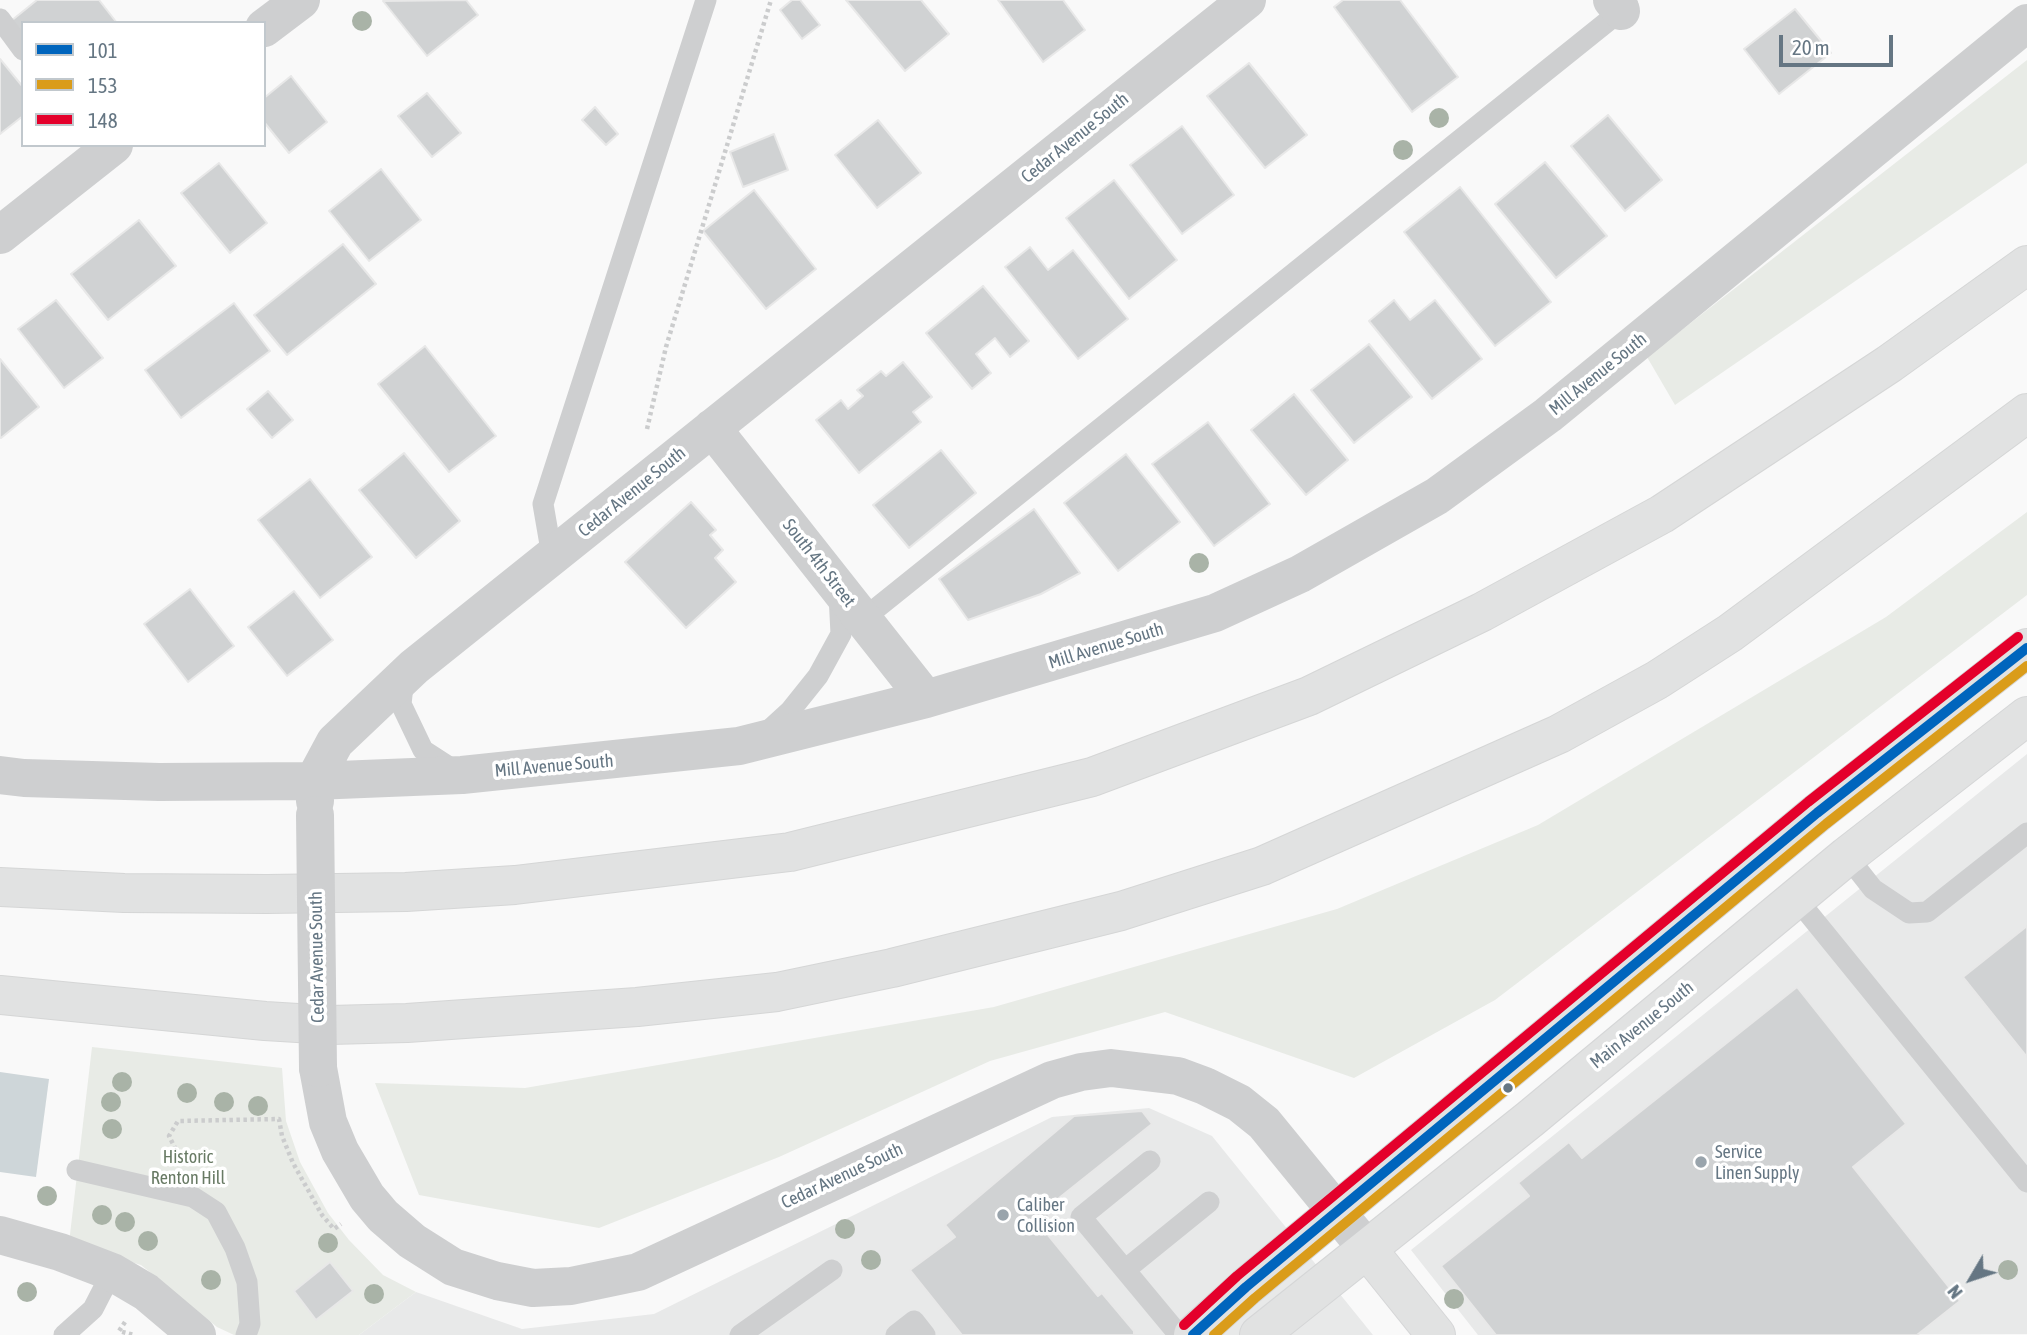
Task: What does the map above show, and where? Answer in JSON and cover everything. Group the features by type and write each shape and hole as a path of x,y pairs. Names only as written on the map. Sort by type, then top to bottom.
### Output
{"main road":[{"path":"0,887 124,893 406,892 529,884 790,852 1093,777 1309,696 1482,612 1662,514 1889,364 2027,265"},
{"path":"0,995 330,1025 407,1023 637,1007 778,992 905,965 1121,911 1262,866 1559,734 1657,680 1730,633 2027,413"},
{"path":"1193,1335 1245,1286 1337,1213 1817,813 2027,648"},
{"name":"Main Avenue South","path":"1259,1335 1530,1119 1847,856 2027,716"},
{"path":"0,871 124,893"},
{"path":"1367,1249 1436,1335"}],"street":[{"path":"266,27 301,0"},
{"name":"Cedar Avenue South","path":"1247,0 552,556 404,677 335,742 315,798 318,1068 328,1122 340,1151 367,1197 383,1216 412,1241 453,1267 498,1281 533,1288 571,1286 638,1272 1052,1080 1111,1068 1178,1076 1238,1103 1264,1123 1367,1249"},
{"name":"Mill Avenue South","path":"0,775 159,782 315,798 462,775 739,746 926,699 1215,613 1300,574 1437,496 1548,415 2027,23"},
{"path":"0,235 105,148"},
{"name":"South 4th Street","path":"712,428 926,699"},
{"path":"0,1235 60,1252 112,1272 146,1292 197,1335"}],"lane":[{"path":"552,556 543,504 706,0"},
{"path":"863,619 1622,4"},
{"path":"0,19 21,47"},
{"path":"757,742 790,711 818,676 841,634 839,589"},
{"path":"404,677 401,704 423,750 462,775"},
{"path":"1847,856 1873,889 1909,913 1927,912 2027,833"},
{"path":"1796,898 2027,1182"},
{"path":"1150,1161 1081,1217 1179,1335"},
{"path":"77,1170 193,1197 216,1212 235,1248 247,1282 250,1324 246,1335"},
{"path":"1125,1270 1209,1202"},
{"path":"740,1335 832,1270"},
{"path":"64,1335 93,1309 112,1272"},
{"path":"897,1335 914,1321 925,1335"}],"path":[{"path":"648,479 642,450 666,347 771,0"},
{"path":"286,1147 323,1215 334,1229"},
{"path":"119,1331 134,1335"}],"shaded area":[{"path":"2027,754 2027,1334 1478,1335 1411,1250"},
{"path":"0,1072 49,1079 36,1177 0,1172"},
{"path":"1149,1108 1212,1136 1373,1335 359,1335 416,1292 522,1329 654,1314 1052,1117"}],"green space":[{"path":"2027,60 2027,163 1675,405 1647,357"},
{"path":"2027,512 2027,595 1495,1000 1354,1078 1165,1012 990,1061 779,1157 599,1228 419,1195 375,1083 525,1088 994,1007 1337,909 1538,825 1886,617"},
{"name":"Historic Renton Hill","path":"92,1047 282,1068 286,1121 300,1162 328,1213 349,1240 383,1275 416,1292 359,1335 234,1335 217,1327 141,1265 69,1243"}],"building":[{"path":"37,0 99,0 115,21 21,21 21,34 11,21"},
{"path":"466,0 478,15 427,56 383,1"},
{"path":"792,0 800,0 820,25 802,39 780,10"},
{"path":"846,0 921,0 949,34 905,71"},
{"path":"998,0 1063,0 1085,30 1043,62"},
{"path":"1343,0 1400,0 1458,77 1412,112 1334,7"},
{"path":"1795,9 1831,53 1779,94 1744,49"},
{"path":"0,59 21,85 21,118 0,134"},
{"path":"1249,63 1307,135 1265,168 1207,96"},
{"path":"291,76 327,122 289,153 266,124 266,96"},
{"path":"427,93 461,133 432,157 398,116"},
{"path":"595,107 618,134 606,145 582,120"},
{"path":"1608,115 1662,180 1625,211 1571,146"},
{"path":"878,120 921,173 877,208 835,155"},
{"path":"1182,126 1234,195 1182,234 1130,165"},
{"path":"774,134 788,170 743,187 730,152"},
{"path":"1545,162 1607,236 1556,278 1495,204"},
{"path":"219,163 267,223 230,253 181,193"},
{"path":"381,169 421,220 369,261 329,211"},
{"path":"1114,180 1177,260 1129,299 1066,218"},
{"path":"1460,187 1551,302 1495,346 1404,232"},
{"path":"754,190 816,269 766,309 703,231"},
{"path":"139,220 176,266 108,320 71,274"},
{"path":"343,244 376,284 287,355 254,315"},
{"path":"1030,247 1048,270 1073,250 1128,319 1078,359 1005,267"},
{"path":"983,286 1029,341 1010,357 995,338 976,354 991,373 972,389 926,333"},
{"path":"56,300 103,358 64,388 18,329"},
{"path":"1394,300 1410,320 1435,300 1482,359 1432,399 1369,321"},
{"path":"234,303 270,351 181,418 145,370"},
{"path":"1369,344 1412,397 1354,443 1311,390"},
{"path":"425,346 496,436 449,472 378,384"},
{"path":"0,359 39,407 1,438 0,436"},
{"path":"903,362 932,397 913,412 921,422 859,473 816,420 841,400 848,409 863,396 857,390 881,371 886,376"},
{"path":"268,391 293,420 272,438 247,409"},
{"path":"1294,394 1348,460 1306,495 1251,430"},
{"path":"1208,422 1270,504 1214,546 1152,464"},
{"path":"941,450 976,493 909,548 873,505"},
{"path":"404,453 460,521 416,558 359,490"},
{"path":"1126,454 1180,522 1118,571 1064,503"},
{"path":"310,479 372,557 320,598 258,520"},
{"path":"691,502 716,530 710,535 723,550 715,558 736,582 686,628 625,562"},
{"path":"1034,509 1080,573 1041,594 968,620 939,579"},
{"path":"190,589 234,646 188,682 144,624"},
{"path":"294,591 333,640 287,676 248,627"},
{"path":"2027,926 2027,1057 1963,977"},
{"name":"Service Linen Supply","path":"1797,987 1906,1124 1853,1167 1960,1301 1917,1335 1496,1335 1441,1266 1529,1196 1518,1183 1569,1142 1582,1158"},
{"name":"Caliber Collision","path":"1142,1111 1152,1124 1049,1206 1048,1235 1098,1296 1102,1293 1134,1331 1134,1335 962,1335 910,1270 955,1237 945,1225 1074,1116"},
{"path":"330,1262 353,1291 316,1320 294,1291"}],"transit line":[{"name":"148","path":"1184,1325 1237,1276 1808,802 2018,637"},
{"name":"101","path":"1193,1335 1246,1287 1817,813 2027,648"},
{"name":"153","path":"1214,1335 1255,1298 1826,824 2027,666"}],"place":[{"name":"Service Linen Supply","path":"1701,1162"},
{"name":"Caliber Collision","path":"1003,1215"}]}
